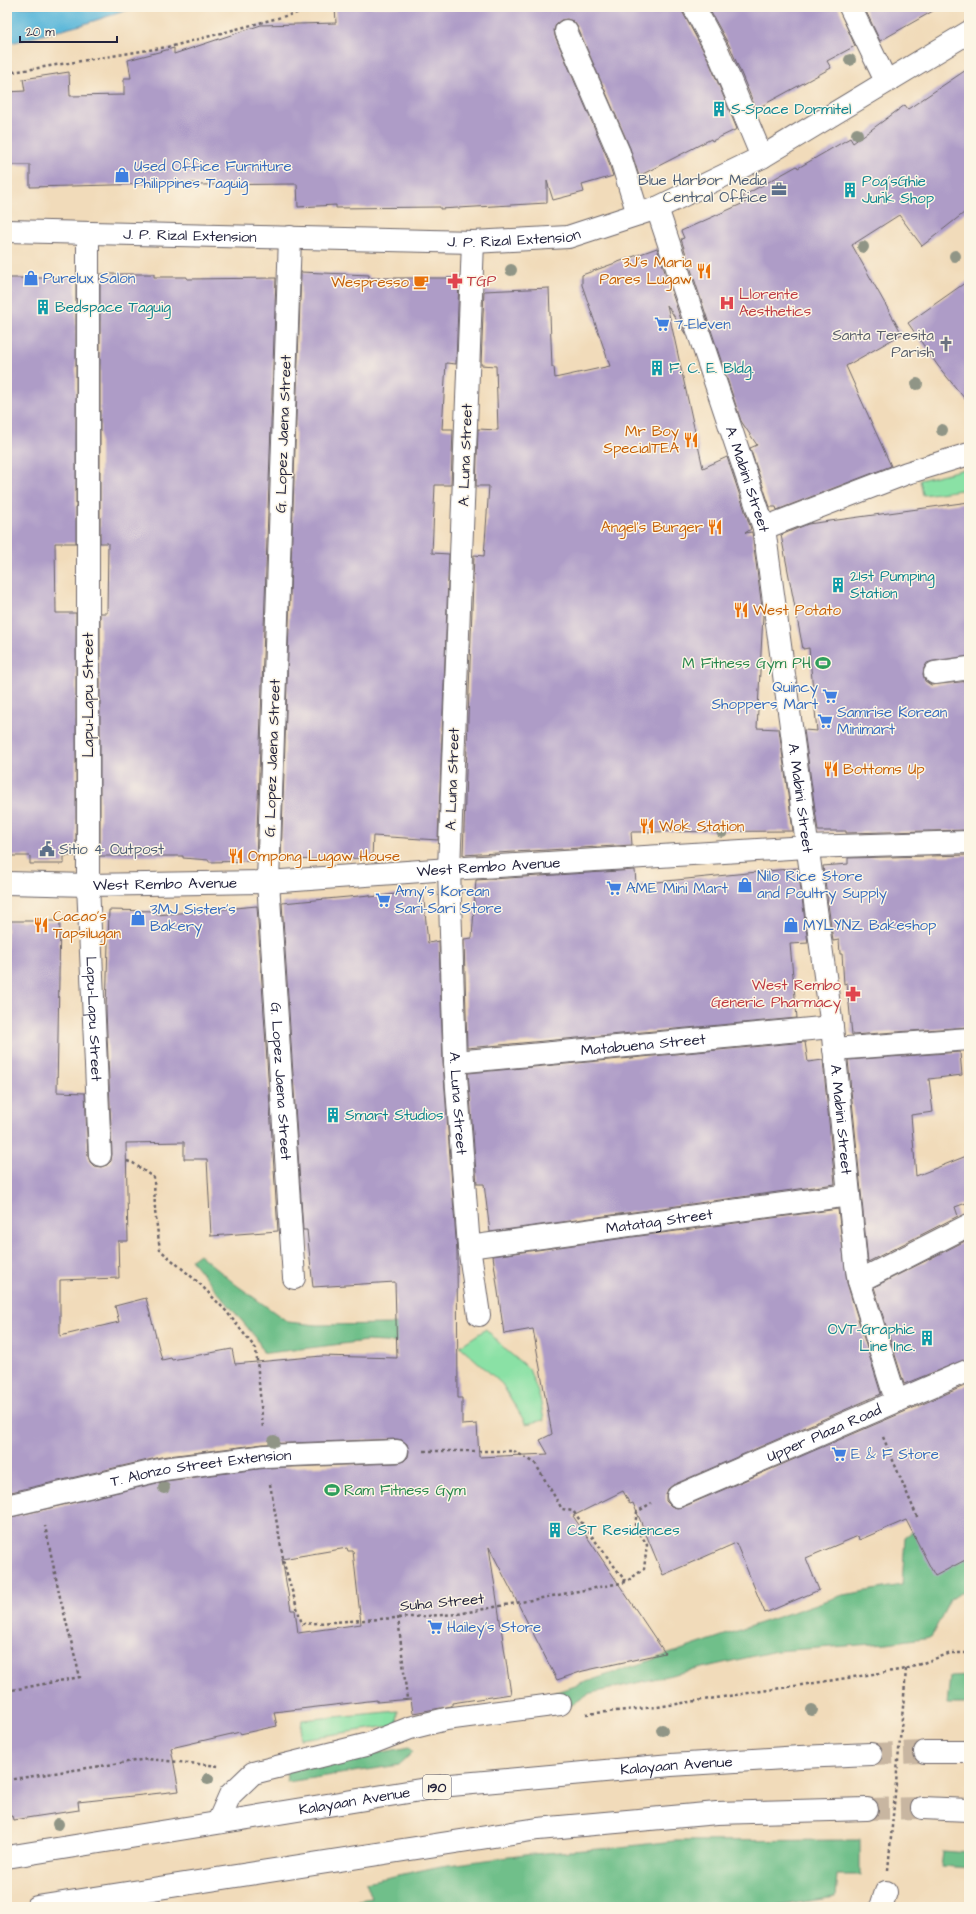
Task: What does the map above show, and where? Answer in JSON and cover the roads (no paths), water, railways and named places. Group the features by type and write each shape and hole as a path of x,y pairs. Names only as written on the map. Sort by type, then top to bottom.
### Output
{"street":[{"path":"694,7 719,54 762,157"},
{"path":"850,7 886,81"},
{"name":"A. Mabini Street","path":"566,31 619,153 647,211 764,528 832,1028 849,1195 860,1281 896,1400"},
{"name":"J. P. Rizal Extension","path":"7,231 473,242 568,237 647,211 762,157 969,32"},
{"name":"Lapu-Lapu Street","path":"88,234 88,885 100,1155"},
{"name":"G. Lopez Jaena Street","path":"290,238 268,882 294,1278"},
{"name":"A. Luna Street","path":"473,242 449,869 454,1062 469,1247 479,1315"},
{"path":"764,528 907,473 969,454"},
{"path":"935,673 969,668"},
{"name":"West Rembo Avenue","path":"7,883 88,885 268,882 449,869 807,847 969,842"},
{"name":"Matabuena Street","path":"454,1062 832,1028"},
{"path":"834,1049 969,1039"},
{"name":"Matatag Street","path":"469,1247 849,1195"},
{"path":"860,1281 969,1225"},
{"name":"Upper Plaza Road","path":"678,1496 896,1400 969,1370"},
{"name":"T. Alonzo Street Extension","path":"7,1506 164,1470 265,1456 397,1451"},
{"path":"218,1822 230,1795 253,1773 369,1744 410,1728 446,1719 560,1704"},
{"path":"925,1752 969,1752"},
{"name":"Kalayaan Avenue","path":"7,1857 452,1785 671,1766 800,1757 871,1754"},
{"path":"922,1808 969,1810"},
{"path":"37,1907 538,1829 717,1813 867,1809"}],"water":[{"path":"7,7 137,7 81,25 7,44"}],"tunnel":[{"path":"871,1754 925,1752"},
{"path":"867,1809 922,1808"}],"place":[{"name":"S-Space Dormitel","path":"719,109"},
{"name":"Used Office Furniture Philippines Taguig","path":"122,175"},
{"name":"Blue Harbor Media Central Office","path":"779,189"},
{"name":"Pog'sGhie Junk Shop","path":"850,190"},
{"name":"3J's Maria Pares Lugaw","path":"704,271"},
{"name":"Purelux Salon","path":"31,278"},
{"name":"TGP","path":"455,281"},
{"name":"Wespresso","path":"421,282"},
{"name":"Llorente Aesthetics","path":"727,303"},
{"name":"Bedspace Taguig","path":"43,307"},
{"name":"7-Eleven","path":"662,324"},
{"name":"Santa Teresita Parish","path":"946,344"},
{"name":"F. C. E. Bldg.","path":"657,368"},
{"name":"Mr Boy SpecialTEA","path":"691,440"},
{"name":"Angel's Burger","path":"715,527"},
{"name":"21st Pumping Station","path":"838,585"},
{"name":"West Potato","path":"741,610"},
{"name":"M Fitness Gym PH","path":"823,663"},
{"name":"Quincy Shoppers Mart","path":"830,696"},
{"name":"Samrise Korean Minimart","path":"825,721"},
{"name":"Bottoms Up","path":"831,769"},
{"name":"Wok Station","path":"647,826"},
{"name":"Sitio 4 Outpost","path":"47,849"},
{"name":"Ompong Lugaw House","path":"236,856"},
{"name":"Nilo Rice Store and Poultry Supply","path":"745,885"},
{"name":"AME Mini Mart","path":"614,888"},
{"name":"Amy's Korean Sari-Sari Store","path":"383,900"},
{"name":"3MJ Sister's Bakery","path":"138,918"},
{"name":"Cacao's Tapsilugan","path":"41,925"},
{"name":"MYLYNZ Bakeshop","path":"791,925"},
{"name":"West Rembo Generic Pharmacy","path":"853,994"},
{"name":"Smart Studios","path":"333,1115"},
{"name":"OVT-Graphic Line Inc.","path":"927,1338"},
{"name":"E & F Store","path":"839,1454"},
{"name":"Ram Fitness Gym","path":"332,1490"},
{"name":"CST Residences","path":"555,1530"},
{"name":"Hailey's Store","path":"435,1627"}]}
